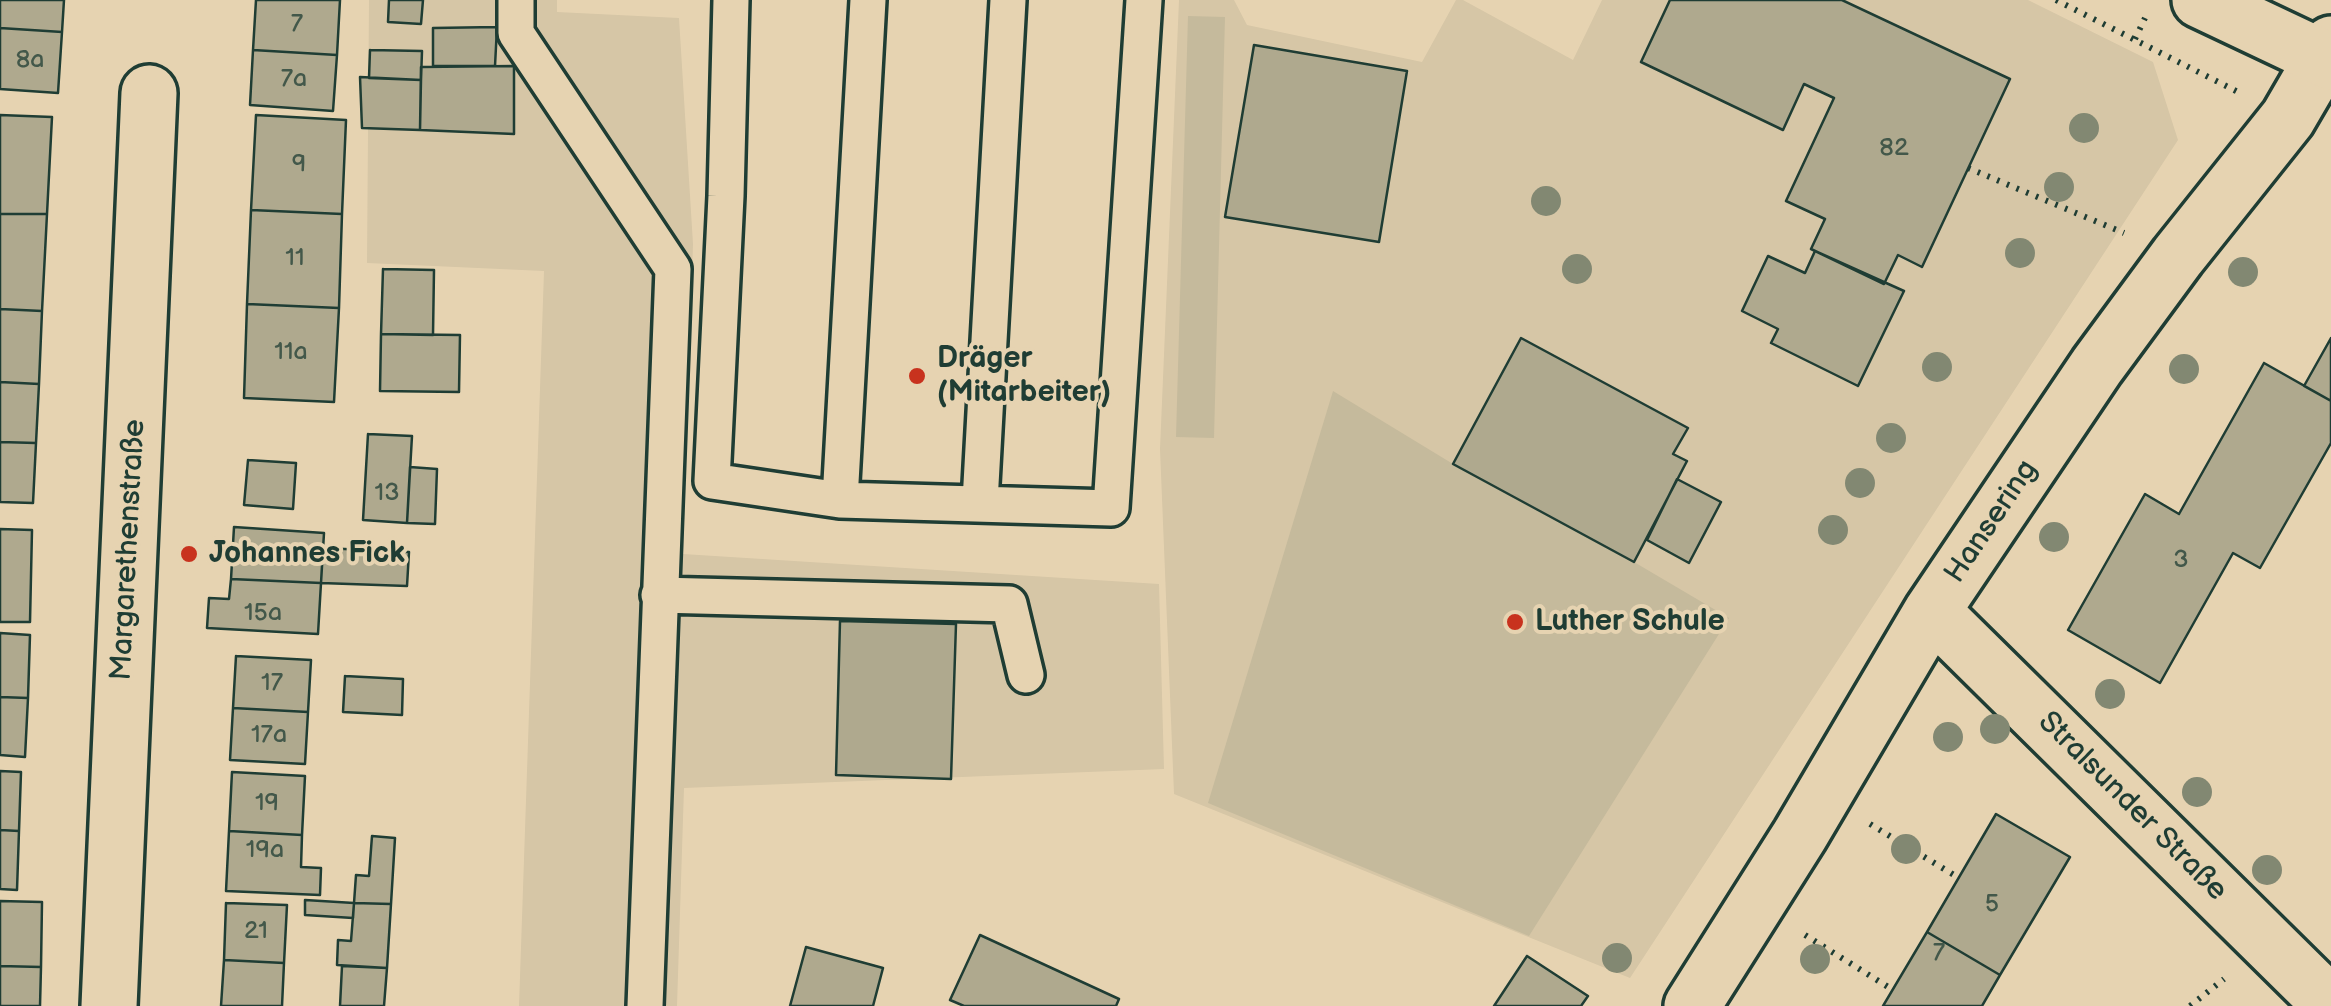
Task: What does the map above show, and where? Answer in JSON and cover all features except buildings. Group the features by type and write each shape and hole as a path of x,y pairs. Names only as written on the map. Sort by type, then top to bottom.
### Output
{"street":[{"path":"2200,0 2328,55"},
{"name":"Hansering","path":"1694,1005 1932,610 2097,366 2288,118 2328,55"},
{"name":"Margarethenstraße","path":"109,1006 150,93"},
{"name":"Stralsunder Straße","path":"1932,610 2331,1005"}],"lane":[{"path":"516,0 516,33 673,268 645,1006"},
{"path":"731,0 712,481 840,500 1112,508 1144,0"},
{"path":"840,500 868,0"},
{"path":"980,502 1008,0"},
{"path":"659,596 1008,604 1026,675"}],"path":[{"path":"2056,0 2288,118"},
{"path":"1968,168 2178,256"},
{"path":"1823,796 1959,878"},
{"path":"1756,904 1892,990"}],"shaded area":[{"path":"369,0 557,0 557,12 679,18 693,244 683,554 1159,584 1164,769 684,788 677,1006 519,1006 544,271 367,263"},
{"name":"Luther Schule","path":"1179,0 1234,0 1247,25 1422,62 1456,0 1463,0 1573,60 1602,0 2028,0 2153,62 2178,140 1630,978 1174,794 1160,449"},
{"path":"1188,16 1225,17 1214,438 1176,437"},
{"path":"1333,391 1453,464 1729,618 1529,936 1208,803"}],"place":[{"name":"Dräger (Mitarbeiter)","path":"917,376"},
{"name":"Johannes Fick","path":"189,554"},
{"name":"Luther Schule","path":"1515,622"}]}
